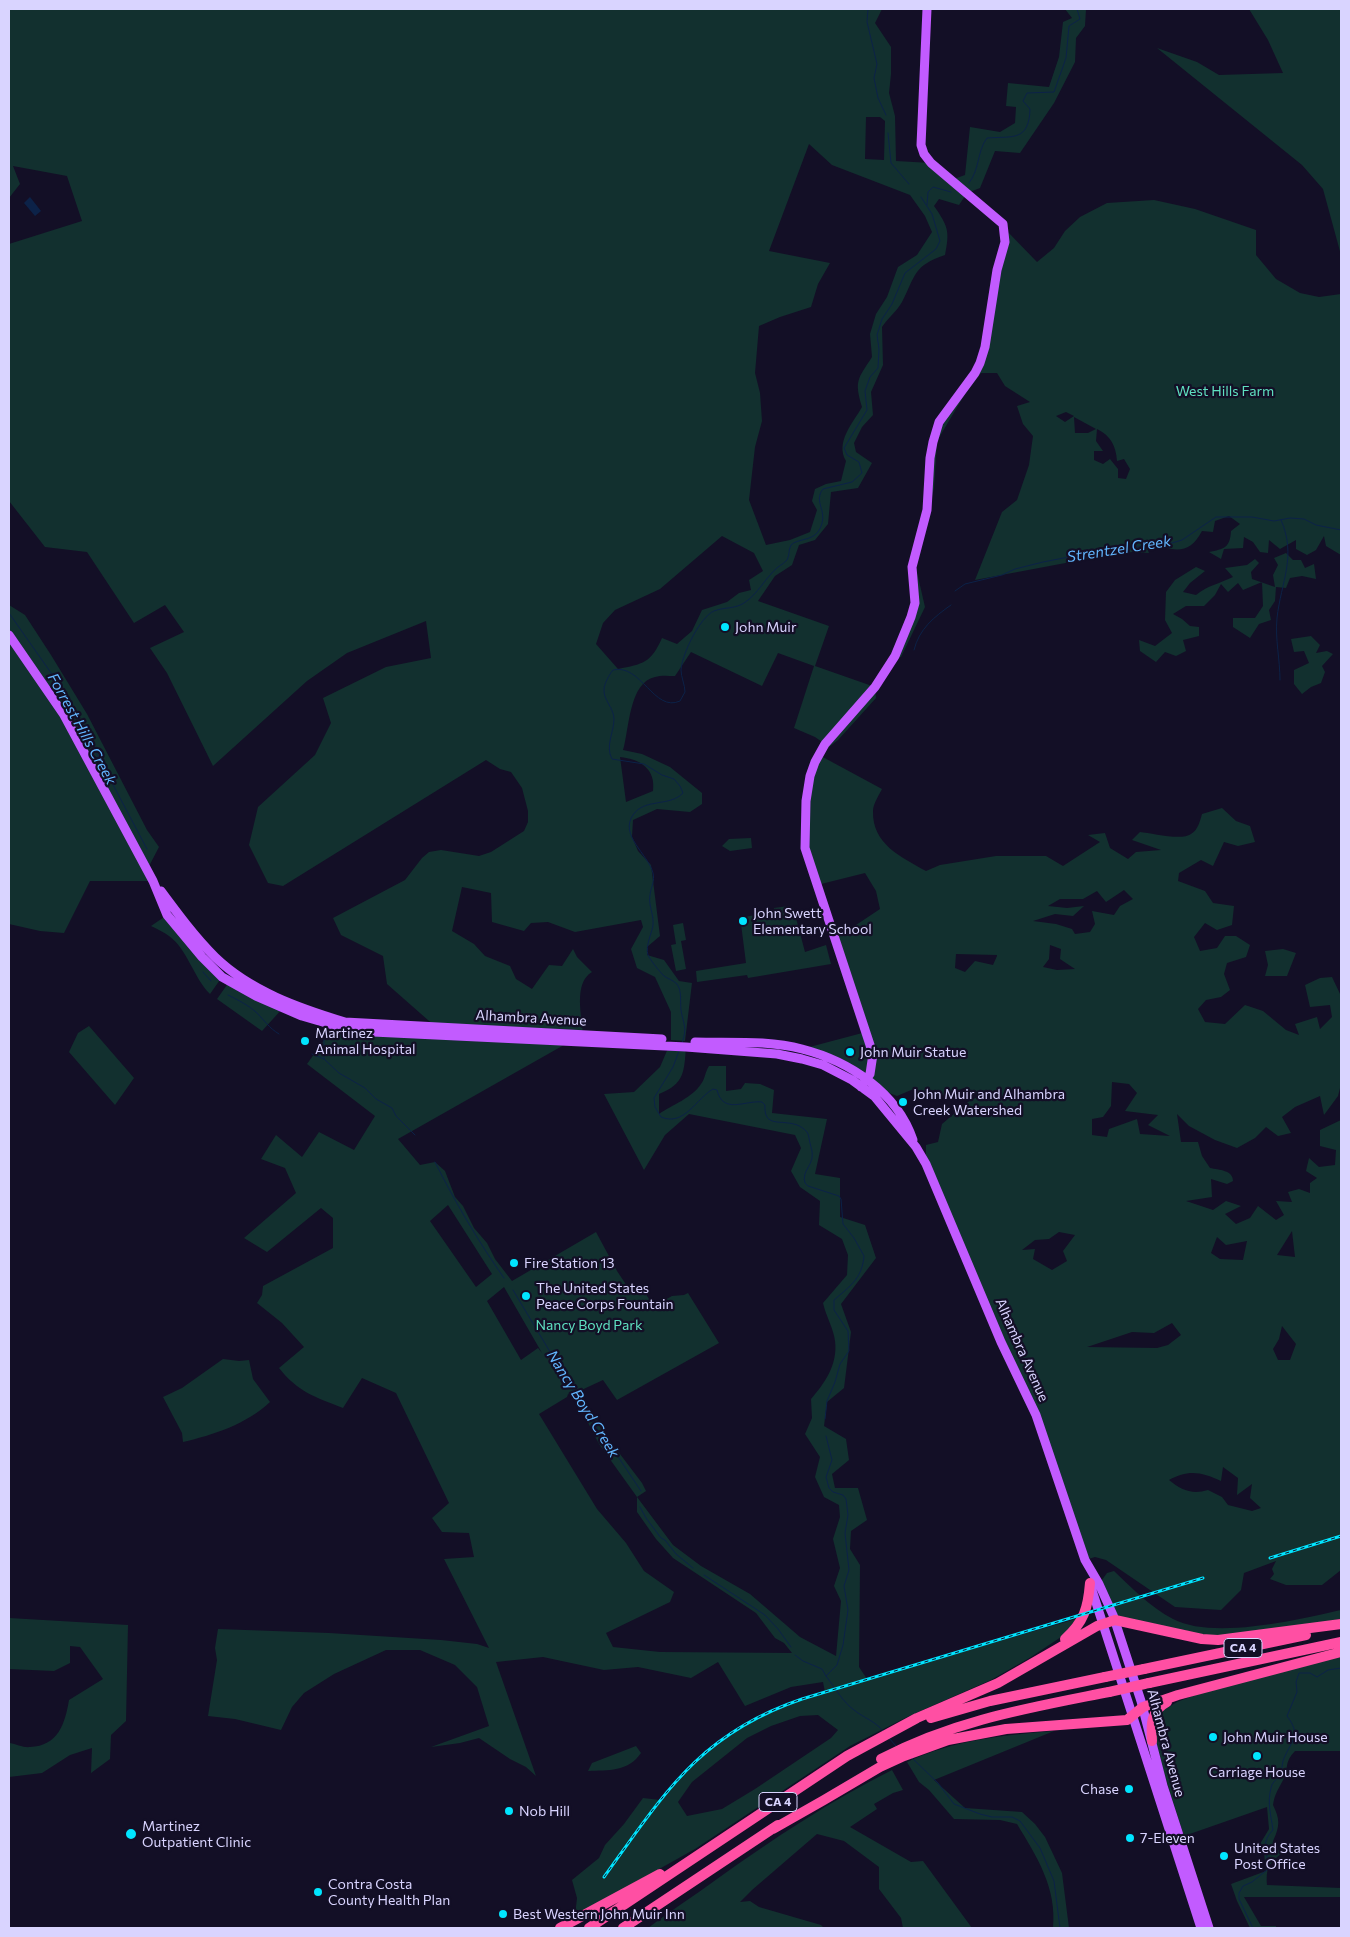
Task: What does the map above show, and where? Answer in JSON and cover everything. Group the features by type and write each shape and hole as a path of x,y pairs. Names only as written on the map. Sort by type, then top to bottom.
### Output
{"highway":[{"path":"1051,1652 1076,1629 1082,1619 1090,1583"},
{"path":"906,1726 928,1712 990,1687 1097,1626 1115,1620 1202,1639 1218,1640 1341,1626"},
{"name":"CA 4","path":"589,1928 820,1774 866,1746 906,1726 979,1704 1341,1626"},
{"name":"CA 4","path":"623,1928 772,1828 874,1767 954,1727 988,1717 1341,1642"},
{"path":"914,1747 986,1732 1127,1720 1143,1707 1178,1695 1341,1652"},
{"path":"1152,1741 1150,1723 1153,1716 1160,1705 1178,1695"},
{"path":"560,1928 653,1877 690,1860"},
{"path":"636,1928 685,1887"}],"main road":[{"path":"864,1083 872,1065 873,1054 806,848 806,801 810,776 825,744 876,688 895,656 911,617 915,603 912,567 927,510 930,458 933,442 939,422 975,373 980,363 985,348 997,270 1005,237 1003,224 931,163 924,154 921,145 928,9"},
{"name":"Alhambra Avenue","path":"9,635 64,715 153,881 191,931 216,958 252,986 304,1009 337,1019 374,1024 686,1044 753,1043 802,1049 833,1060 894,1105 908,1125 916,1147 926,1164 1001,1342 1036,1416 1089,1568 1099,1584 1115,1620 1143,1707 1163,1786 1209,1928"},
{"name":"Alhambra Avenue","path":"1089,1568 1090,1583 1103,1625 1201,1928"}],"green space":[{"path":"9,9 882,9 875,23 891,47 889,93 895,116 896,161 931,163 951,180 965,175 970,127 1000,132 1015,123 1016,107 1006,106 1008,83 1049,87 1059,57 1063,22 1072,18 1065,9 1086,9 1085,26 1076,38 1075,62 1054,103 1020,153 995,151 980,188 967,193 959,205 939,199 934,206 947,229 945,255 927,263 917,272 902,302 882,327 883,365 871,392 873,415 862,427 854,443 856,452 872,463 858,488 831,492 828,524 815,540 799,545 792,565 775,576 758,601 829,626 815,666 875,687 876,698 838,740 819,755 882,789 873,808 877,832 883,841 898,855 926,871 940,865 996,856 1046,856 1063,866 1100,842 1088,835 1105,833 1110,848 1128,859 1136,852 1161,850 1132,840 1140,832 1174,837 1187,836 1195,830 1202,814 1222,808 1236,821 1250,826 1255,842 1238,846 1224,842 1213,866 1201,860 1179,873 1178,881 1205,891 1213,903 1234,906 1232,925 1217,930 1205,923 1194,937 1200,951 1217,948 1225,936 1236,936 1250,945 1246,957 1227,963 1224,974 1230,990 1221,997 1206,1000 1198,1009 1205,1022 1225,1024 1245,1005 1263,1011 1286,1030 1299,1035 1295,1024 1317,1017 1320,1029 1332,1017 1330,1005 1310,1007 1305,985 1320,978 1332,977 1341,996 1341,1084 1338,1096 1324,1115 1320,1096 1295,1107 1282,1117 1291,1133 1278,1136 1266,1127 1255,1138 1237,1148 1215,1140 1189,1126 1177,1114 1181,1142 1198,1142 1202,1156 1210,1168 1228,1173 1233,1181 1227,1184 1211,1179 1212,1197 1186,1201 1213,1210 1226,1201 1241,1206 1225,1214 1236,1224 1250,1218 1258,1206 1276,1220 1284,1215 1276,1201 1292,1202 1288,1192 1299,1189 1310,1193 1310,1183 1317,1178 1306,1171 1309,1158 1319,1167 1335,1165 1336,1150 1320,1146 1320,1130 1341,1120 1341,1570 1322,1585 1286,1585 1270,1579 1274,1574 1272,1569 1276,1561 1244,1573 1241,1590 1221,1610 1175,1607 1106,1560 1095,1557 1085,1560 1036,1415 1001,1342 926,1164 926,1145 938,1142 942,1124 968,1102 979,1096 964,1088 924,1100 916,1088 897,1096 879,1089 867,1079 833,1060 802,1049 866,1032 835,939 880,909 876,891 865,873 817,885 805,848 806,801 810,776 815,762 825,744 815,737 794,728 814,666 778,653 762,686 691,652 675,676 657,676 646,681 635,697 623,750 642,754 670,767 702,793 702,804 690,812 657,809 633,820 632,837 638,851 651,865 660,936 647,947 647,955 664,960 679,981 692,983 685,1041 671,1040 671,1012 655,977 637,968 631,949 643,927 641,920 575,932 548,922 531,923 524,931 492,922 491,893 462,887 452,931 474,944 485,956 510,966 516,979 532,989 549,965 562,966 573,949 577,957 592,972 582,984 580,1010 583,1034 437,1028 387,984 383,956 341,935 333,918 405,880 429,852 441,850 479,856 491,852 524,831 528,822 528,811 522,788 511,772 500,769 486,760 283,886 268,883 249,845 258,807 315,755 331,723 323,698 386,667 431,658 426,621 347,653 307,681 213,766 167,673 150,648 184,632 165,605 134,623 87,552 45,547 9,501 9,244 82,221 67,176 13,166 20,184 9,198","holes":["866,117 880,117 885,121 884,160 865,159","809,144 832,165 910,195 925,216 932,232 917,255 898,267 887,297 876,314 870,334 872,357 861,375 858,385 862,407 846,433 844,440 843,454 846,461 841,481 826,484 815,489 812,501 817,510 810,532 790,540 766,545 749,500 755,447 762,421 760,393 755,373 759,326 811,307 818,284 830,263 769,251","722,536 754,553 763,571 749,580 751,590 739,593 727,602 702,610 692,631 677,644 662,638 654,653 645,661 634,666 618,669 596,644 603,623 615,610 660,589","620,757 634,760 645,766 652,777 653,791 626,802","1124,890 1133,899 1120,906 1114,915 1092,911 1095,924 1090,932 1075,934 1072,929 1056,924 1033,921 1055,914 1073,916 1084,906 1067,908 1048,906 1060,899 1083,899 1097,891 1106,902","1050,945 1061,949 1060,959 1075,969 1057,970 1043,967 1049,959","956,954 997,955 993,965 975,961 965,972 955,968","1112,1082 1129,1084 1137,1093 1125,1111 1158,1115 1148,1125 1170,1136 1140,1134 1137,1119 1109,1129 1107,1137 1092,1135 1092,1119 1103,1117 1111,1106","1292,1231 1295,1257 1277,1255","1059,1232 1075,1235 1063,1251 1067,1261 1052,1270 1033,1259 1035,1249 1022,1250 1035,1240 1049,1239","1217,1237 1226,1245 1247,1241 1243,1260 1220,1259 1211,1253","1172,1323 1181,1335 1168,1345 1157,1348 1087,1347 1132,1332 1154,1333","1282,1326 1296,1344 1290,1360 1278,1360 1273,1349 1279,1339","1223,1467 1238,1478 1237,1495 1252,1484 1250,1498 1261,1508 1252,1511 1228,1505 1222,1497 1208,1490 1187,1491 1169,1480 1189,1473 1208,1476 1221,1481"]},
{"path":"1249,9 1341,9 1341,255 1323,189 1302,165 1157,48 1197,62 1219,75 1283,73 1268,40"},
{"name":"West Hills Farm","path":"1154,200 1195,209 1256,230 1256,255 1276,279 1300,293 1319,297 1341,294 1341,555 1326,546 1324,536 1316,550 1307,555 1296,549 1296,540 1280,549 1269,540 1268,553 1260,552 1253,542 1244,537 1243,548 1224,549 1221,559 1209,552 1225,547 1228,544 1231,531 1240,524 1229,516 1215,521 1213,532 1202,531 1190,546 1184,549 1169,549 1144,541 1149,553 1132,552 1108,555 975,580 1002,512 1017,500 1029,465 1033,436 1023,424 1017,406 1030,402 1005,386 997,373 981,373 965,394 937,441 934,488 916,568 925,607 901,657 895,656 915,603 912,567 927,510 930,458 933,442 939,422 975,373 980,363 985,347 997,270 1005,242 1005,229 1037,262 1054,248 1065,231 1080,217 1107,203","holes":["1066,412 1074,416 1065,422 1056,416","1074,417 1096,429 1088,433 1075,433","1097,429 1109,438 1114,446 1117,461 1124,459 1130,469 1126,479 1118,478 1118,469 1110,459 1103,464 1094,460 1094,451 1103,451 1096,441"]},
{"path":"1286,553 1293,560 1301,560 1305,568 1314,564 1316,579 1302,576 1290,578 1286,588 1276,587 1275,601 1269,610 1271,620 1259,624 1250,638 1233,627 1233,618 1255,618 1263,606 1262,582 1275,587 1273,575 1278,565 1274,558"},
{"path":"1255,559 1259,563 1251,572 1252,579 1261,582 1243,590 1238,583 1228,592 1221,584 1215,595 1204,606 1186,606 1173,614 1190,626 1199,627 1199,636 1183,640 1186,651 1176,656 1165,652 1156,662 1140,651 1139,640 1155,646 1172,633 1165,620 1166,592 1175,580 1196,567 1205,571 1190,583 1183,592 1196,595 1209,587 1233,577 1225,568 1247,565"},
{"path":"9,605 25,615 51,655 87,714 147,830 159,847 147,870 153,881 90,881 64,933 40,931 9,924"},
{"path":"1311,636 1320,645 1316,653 1327,651 1333,654 1322,666 1325,672 1321,683 1311,687 1302,694 1294,684 1294,670 1309,663 1304,651 1294,652 1291,639"},
{"path":"751,838 752,848 730,851 722,846 729,839"},
{"path":"789,906 789,908 793,907 805,952 826,945 831,964 748,978 747,975 697,982 696,971 746,963 741,924 745,917 774,911 774,908"},
{"path":"167,915 222,977 210,994 199,980 176,942 165,933 151,926"},
{"path":"683,923 686,940 681,941 686,969 676,971 671,945 676,944 673,925"},
{"path":"1283,949 1296,953 1287,976 1265,976 1268,965 1265,951"},
{"path":"229,982 283,1008 262,1031 217,999"},
{"path":"89,1026 134,1078 115,1105 69,1052 78,1033"},
{"name":"Nancy Boyd Park","path":"334,1026 571,1041 398,1139 420,1165 435,1162 445,1171 455,1197 463,1206 474,1228 487,1243 495,1259 512,1281 596,1232 617,1271 633,1295 645,1293 654,1306 672,1296 688,1293 719,1343 617,1400 603,1380 575,1393 579,1392 597,1419 601,1429 642,1483 646,1491 637,1497 673,1545 701,1566 750,1594 800,1637 836,1656 841,1601 834,1586 840,1568 833,1539 840,1517 839,1505 824,1497 815,1477 820,1457 805,1434 812,1418 811,1399 826,1380 834,1358 834,1337 823,1303 847,1275 848,1255 842,1239 819,1225 820,1201 800,1187 791,1171 801,1148 795,1135 689,1114 665,1135 644,1170 604,1094 634,1092 660,1067 669,1046 686,1047 682,1076 674,1086 659,1094 659,1114 697,1089 709,1066 726,1066 726,1091 741,1089 745,1083 760,1084 774,1090 772,1113 827,1119 815,1174 840,1178 840,1217 865,1225 876,1258 841,1304 851,1332 844,1388 827,1402 824,1426 846,1439 849,1460 832,1474 835,1488 858,1488 867,1520 851,1531 850,1549 860,1565 859,1667 867,1679 1076,1619 1064,1635 1031,1657 991,1680 909,1716 850,1746 695,1849 575,1916 577,1898 572,1880 599,1858 605,1845 624,1824 643,1798 660,1800 695,1761 714,1745 754,1720 799,1700 825,1692 823,1682 791,1687 745,1706 718,1662 691,1678 638,1667 604,1670 543,1657 496,1662 536,1776 526,1767 510,1759 479,1738 431,1747 489,1726 477,1687 455,1665 420,1650 386,1650 334,1674 304,1693 292,1707 281,1730 235,1719 208,1716 217,1660 215,1648 218,1629 441,1640 477,1644 489,1648 444,1559 474,1557 469,1533 442,1532 432,1518 449,1503 396,1393 362,1378 343,1408 315,1397 300,1388 279,1368 304,1347 282,1323 257,1303 262,1295 263,1286 333,1248 333,1218 321,1208 267,1252 244,1238 296,1193 285,1168 261,1159 276,1135 302,1157 319,1132 354,1150 375,1116 307,1064","holes":["448,1205 492,1274 476,1287 430,1221","504,1287 542,1353 538,1348 521,1360 487,1301","568,1394 572,1396 579,1405 599,1444 637,1497 637,1512 656,1539 673,1558 756,1613 775,1638 784,1643 792,1653 660,1652 613,1647 606,1633 670,1602 674,1592 644,1571 626,1543 597,1509 539,1414 567,1397","818,1715 838,1730 831,1738 722,1809 687,1816 678,1802 692,1782 747,1738 771,1726 800,1716"]},
{"path":"223,1359 249,1360 253,1379 270,1402 251,1417 229,1428 183,1442 182,1433 163,1397 182,1388"},
{"path":"1114,1571 1157,1609 1173,1619 1190,1625 1210,1628 1256,1626 1302,1619 1341,1610 1341,1619 1218,1640 1115,1620 1099,1584 1107,1573"},
{"path":"9,1618 128,1625 126,1721 111,1735 110,1759 91,1773 92,1748 70,1755 42,1773 9,1777 10,1743 28,1747 47,1743 54,1738 62,1725 69,1700 103,1679 80,1647 70,1646 70,1663 54,1671 9,1669"},
{"path":"1341,1655 1341,1751 1295,1751 1289,1759 1284,1778 1273,1805 1278,1823 1273,1841 1281,1854 1269,1867 1267,1885 1341,1888 1341,1897 1244,1897 1261,1926 1276,1926 1276,1928 1250,1928 1231,1884 1266,1871 1264,1853 1260,1844 1269,1829 1267,1807 1184,1836 1155,1740 1157,1721 1164,1710 1177,1702 1198,1694"},
{"path":"1054,1731 934,1780 965,1808 1022,1812 1035,1824 1045,1837 1062,1873 1069,1928 1053,1928 1052,1900 1049,1886 1032,1849 1017,1824 1000,1820 954,1819 929,1790 919,1782 907,1762 943,1748 979,1740"},
{"path":"636,1746 641,1753 630,1764 617,1769 588,1771 592,1763"},
{"path":"892,1770 903,1790 893,1793 874,1804 877,1809 850,1827 911,1862 923,1861 972,1928 903,1928 901,1918 879,1889 879,1867 844,1841 817,1834 740,1902 750,1901 759,1907 821,1925 824,1928 648,1928 781,1835 846,1794"}],"water":[{"path":"30,197 41,211 35,216 24,203"}],"waterway":[{"path":"868,9 867,22 877,64 874,78 878,98 886,115"},
{"path":"969,183 973,178 987,138 1011,137 1023,132 1029,120 1030,109 1023,101 1027,93 1054,92 1066,58 1069,26 1080,19 1077,9"},
{"path":"888,133 891,163 909,184"},
{"path":"927,205 928,192 933,187 951,192"},
{"path":"682,1043 685,1029 679,987 664,976 649,957 647,951 653,925 650,906 653,873 632,837 630,822 633,815 644,806 671,800 683,793 674,779 662,775 644,764 612,759 609,749 614,715 605,697 605,686 613,670 623,670 640,680 662,700 671,703 680,701 685,692 681,673 682,663 693,637 703,620 714,611 737,606 749,599 773,571 787,560 793,543 812,537 818,532 823,519 819,499 823,489 852,482 862,473 859,462 847,455 844,448 867,410 865,391 870,377 878,368 879,349 877,335 882,319 892,304 905,273 936,249 940,241 932,214 921,197"},
{"name":"Strentzel Creek","path":"955,591 965,584 1043,562 1079,555 1172,543 1182,540 1216,517 1252,517 1274,521 1290,518 1304,519 1316,525 1341,530"},
{"path":"1280,680 1277,618 1288,557 1286,533 1281,520"},
{"name":"Strentzel Creek","path":"914,650 923,630 951,605"},
{"name":"Forrest Hills Creek","path":"9,613 63,690 147,849"},
{"name":"Nancy Boyd Creek","path":"203,972 211,981"},
{"name":"Nancy Boyd Creek","path":"228,995 253,1009 269,1027 279,1034"},
{"name":"Forrest Hills Creek","path":"321,1033 324,1041 324,1059"},
{"path":"679,1051 673,1067 654,1098 655,1107 661,1117 669,1119 683,1115 713,1089 717,1090 724,1102 735,1105 762,1102 765,1105 768,1119 801,1127 808,1133 812,1154 805,1173 805,1183 808,1186 839,1196 841,1199 843,1224 854,1238 864,1256 858,1276 834,1300 834,1310 848,1331 849,1351 840,1364 827,1401 825,1419"},
{"name":"Nancy Boyd Creek","path":"312,1054 324,1059 339,1073 365,1088 376,1099 392,1108 396,1116 415,1135"},
{"name":"Nancy Boyd Creek","path":"435,1162 467,1221 504,1278"},
{"name":"Nancy Boyd Creek","path":"513,1290 580,1402 594,1421 598,1431 611,1446 641,1491"},
{"path":"826,1436 832,1460 826,1477 829,1488 833,1492 843,1495 846,1499 848,1515 845,1533 849,1570 844,1586 848,1610 843,1645 837,1665 826,1676 850,1707 883,1731"},
{"name":"Nancy Boyd Creek","path":"640,1507 661,1538 693,1568"},
{"name":"Nancy Boyd Creek","path":"704,1575 765,1615 791,1647"},
{"name":"Nancy Boyd Creek","path":"795,1655 803,1661 822,1669 826,1676"},
{"path":"1253,1928 1239,1899 1239,1893 1243,1886 1252,1882 1268,1869 1266,1840 1273,1830 1269,1799 1272,1784 1280,1774 1283,1761 1294,1739 1294,1729 1287,1716 1297,1692 1296,1682 1299,1673 1310,1673 1317,1677 1328,1670 1341,1668"},
{"path":"889,1738 896,1746"},
{"path":"911,1757 938,1783 954,1804 980,1814 992,1817 1012,1817 1020,1821 1040,1848 1054,1881 1060,1928"}],"railway":[{"path":"1270,1558 1341,1536"},
{"path":"604,1877 666,1793 687,1770 710,1749 736,1730 766,1713 802,1699 1203,1578"}],"place":[{"name":"John Muir","path":"725,627"},
{"name":"John Swett Elementary School","path":"743,921"},
{"name":"Martinez Animal Hospital","path":"305,1041"},
{"name":"John Muir Statue","path":"850,1052"},
{"name":"John Muir and Alhambra Creek Watershed","path":"903,1102"},
{"name":"Fire Station 13","path":"514,1263"},
{"name":"The United States Peace Corps Fountain","path":"526,1296"},
{"name":"John Muir House","path":"1213,1737"},
{"name":"Carriage House","path":"1257,1756"},
{"name":"Chase","path":"1129,1789"},
{"name":"Nob Hill","path":"509,1811"},
{"name":"Martinez Outpatient Clinic","path":"131,1834"},
{"name":"7-Eleven","path":"1130,1838"},
{"name":"United States Post Office","path":"1224,1856"},
{"name":"Contra Costa County Health Plan","path":"318,1892"},
{"name":"Best Western John Muir Inn","path":"503,1914"}]}
